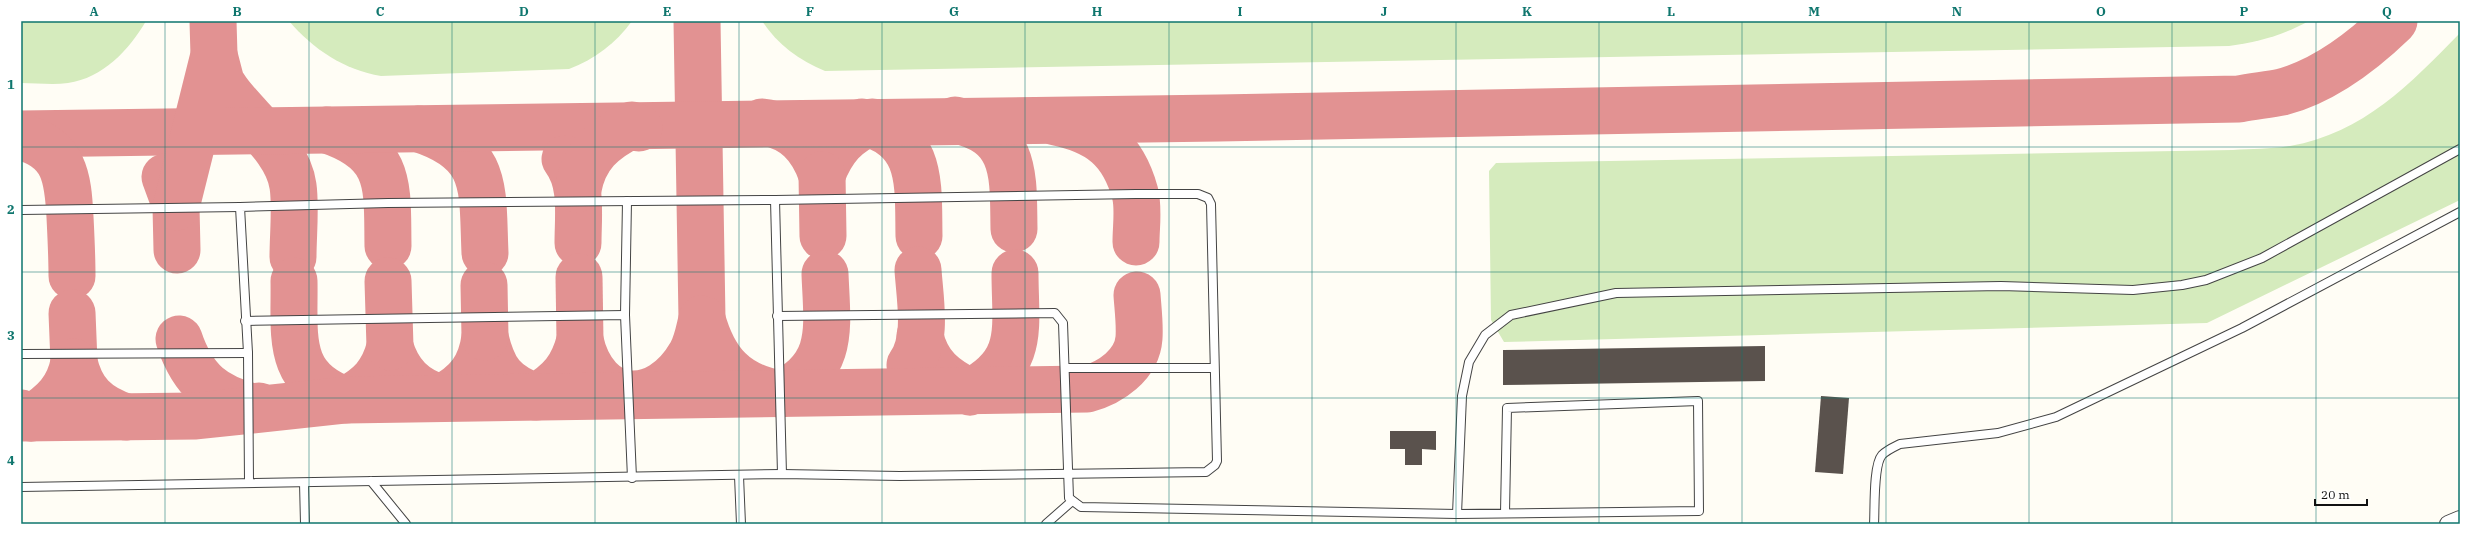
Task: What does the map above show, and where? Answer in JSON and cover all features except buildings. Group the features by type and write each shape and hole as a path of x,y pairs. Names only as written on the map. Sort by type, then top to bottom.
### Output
{"street":[{"path":"2448,524 2460,519"}],"lane":[{"path":"1457,514 1462,396 1469,362 1485,335 1511,315 1616,293 2001,286 2133,290 2182,285 2213,278 2262,258 2460,149"},
{"path":"21,210 388,203 775,200 1136,194 1203,195 1211,204 1217,461 1211,469 1206,472 900,476 782,474 632,478 304,483 249,482 21,487"},
{"path":"775,200 782,474"},
{"path":"627,201 625,315 632,478"},
{"path":"240,207 245,321 248,353 249,482"},
{"path":"1874,524 1877,468 1880,457 1888,450 1900,444 1998,433 2056,417 2242,328 2460,212"},
{"path":"777,316 1049,312 1060,317 1063,323 1069,498 1071,502 1081,508 1457,514 1700,511 1698,401 1507,408 1505,513"},
{"path":"245,321 625,315"},
{"path":"21,354 248,353"},
{"path":"1065,368 1214,368"},
{"path":"739,476 741,524"},
{"path":"371,481 406,524"},
{"path":"304,483 305,524"},
{"path":"1046,524 1071,502"}],"green space":[{"path":"21,21 146,21 132,42 104,69 81,80 68,83 50,84 21,83"},
{"path":"289,21 632,21 626,29 604,50 579,65 569,69 381,76 354,69 330,57 308,41"},
{"path":"762,21 2309,21 2270,37 2229,46 825,71 806,62 790,51 768,30"},
{"path":"2460,33 2460,200 2207,323 1504,342 1491,320 1489,171 1496,163 2233,150 2283,147 2316,140 2341,130 2363,118 2404,88"}],"taxiway":[{"path":"176,207 214,55 213,21"},
{"path":"697,21 702,319"},
{"path":"21,134 1219,118 2239,99 2282,92 2313,80 2342,63 2370,43 2394,21"},
{"path":"214,55 221,82 236,102 275,147 290,172 294,203 293,257"},
{"path":"955,120 976,126 991,135 1001,146 1008,160 1012,175 1014,229"},
{"path":"762,122 783,128 800,139 813,155 822,175 830,157 841,142 847,136 872,122"},
{"path":"862,122 882,129 897,139 907,151 913,165 917,181 919,236"},
{"path":"1056,122 1085,131 1097,137 1107,144 1124,165 1130,178 1136,199 1136,242"},
{"path":"578,189 585,167 596,150 612,136 622,130 632,125 639,128"},
{"path":"419,129 442,138 459,149 470,161 478,176 482,192 485,253"},
{"path":"327,130 349,139 364,149 375,161 382,174 386,189 388,246"},
{"path":"21,137 36,142 47,149 61,166 68,190 72,276"},
{"path":"565,159 571,168 577,189 579,210 578,243"},
{"path":"822,175 823,236"},
{"path":"165,177 176,207 177,250"},
{"path":"910,365 916,355 921,331 922,319 918,270"},
{"path":"920,336 927,356 938,370 952,382 970,392 988,381 1001,369 1009,356 1014,342 1016,327 1015,273"},
{"path":"294,281 295,337 298,353 303,367 312,380 326,391 346,400 369,385 374,379 384,365 390,347 393,357 408,380 431,395 441,398 459,387 472,374 480,357 485,337 492,359 501,375 507,382 536,397 552,386 565,373 574,359 580,340 588,362 599,379 613,389 629,394 645,393 662,385 677,373 693,350 702,319 713,348 720,360 729,370 751,385 780,394 798,383 811,371 819,358 824,344 826,328 827,311 825,274"},
{"path":"579,277 580,340"},
{"path":"388,281 390,347"},
{"path":"484,285 485,337"},
{"path":"21,418 196,416 346,400 1087,389 1113,377 1121,371 1133,357 1139,338 1137,295"},
{"path":"72,313 74,362"},
{"path":"179,339 191,366 198,377 207,386 229,399 257,408 259,406"},
{"path":"21,413 31,418 47,407 64,388 72,372 74,362 81,382 91,397 106,408 126,417"}]}
